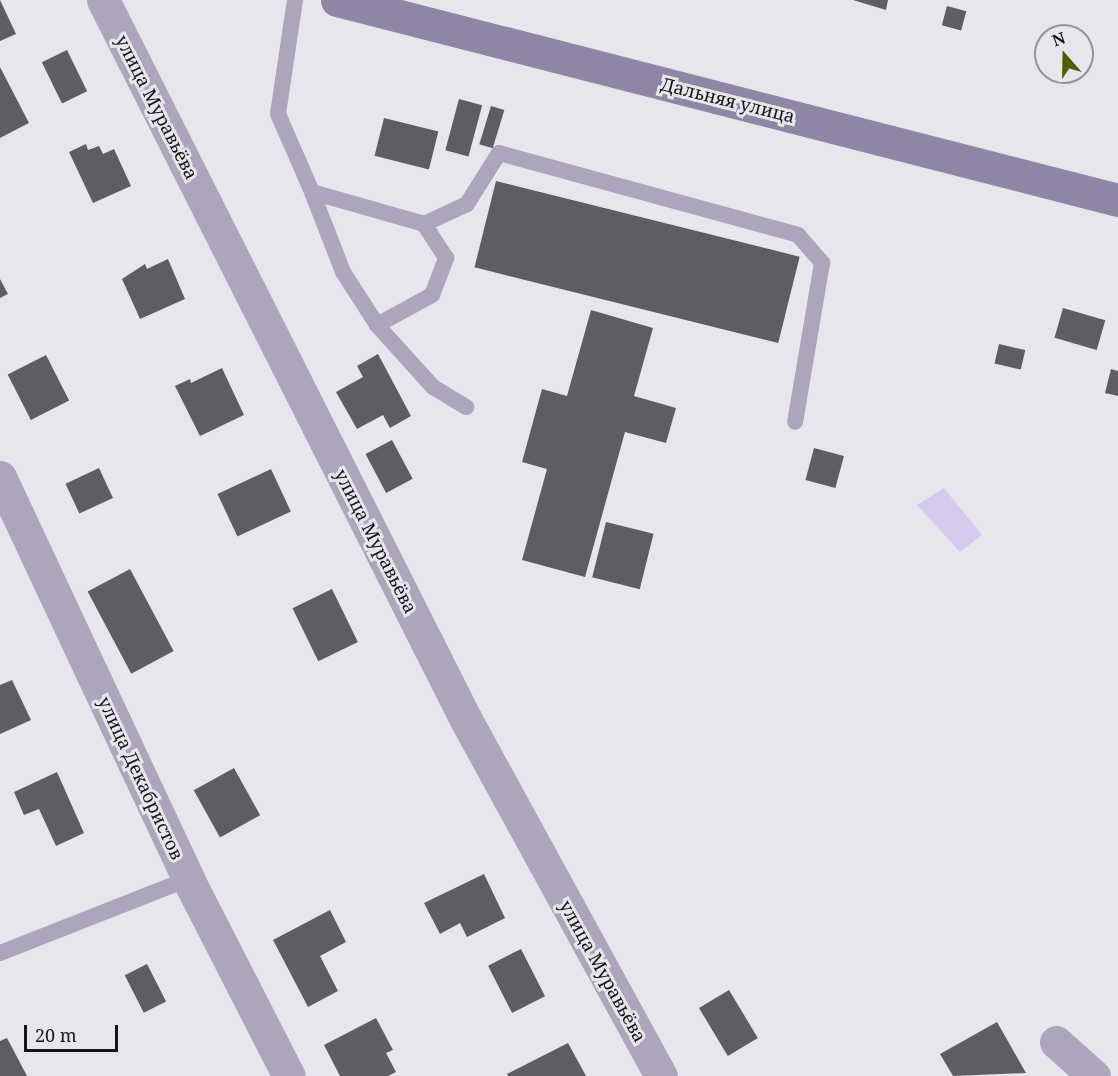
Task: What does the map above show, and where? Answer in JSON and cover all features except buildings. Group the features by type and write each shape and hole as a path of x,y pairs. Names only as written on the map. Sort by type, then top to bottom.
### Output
{"main road":[{"name":"Дальняя улица","path":"337,0 1118,200"}],"street":[{"name":"улица Муравьёва","path":"103,0 465,718 661,1076"},
{"name":"улица Декабристов","path":"0,477 189,879 289,1076"},
{"path":"1056,1042 1094,1076"}],"lane":[{"path":"295,0 278,114 343,272 377,325 433,387 466,407"},
{"path":"312,192 424,224 467,204 499,153 798,235 822,263 795,422"},
{"path":"377,325 432,295 446,258 424,224"},
{"path":"0,953 189,879"}],"shaded area":[{"path":"944,488 982,535 960,552 917,505"}]}
